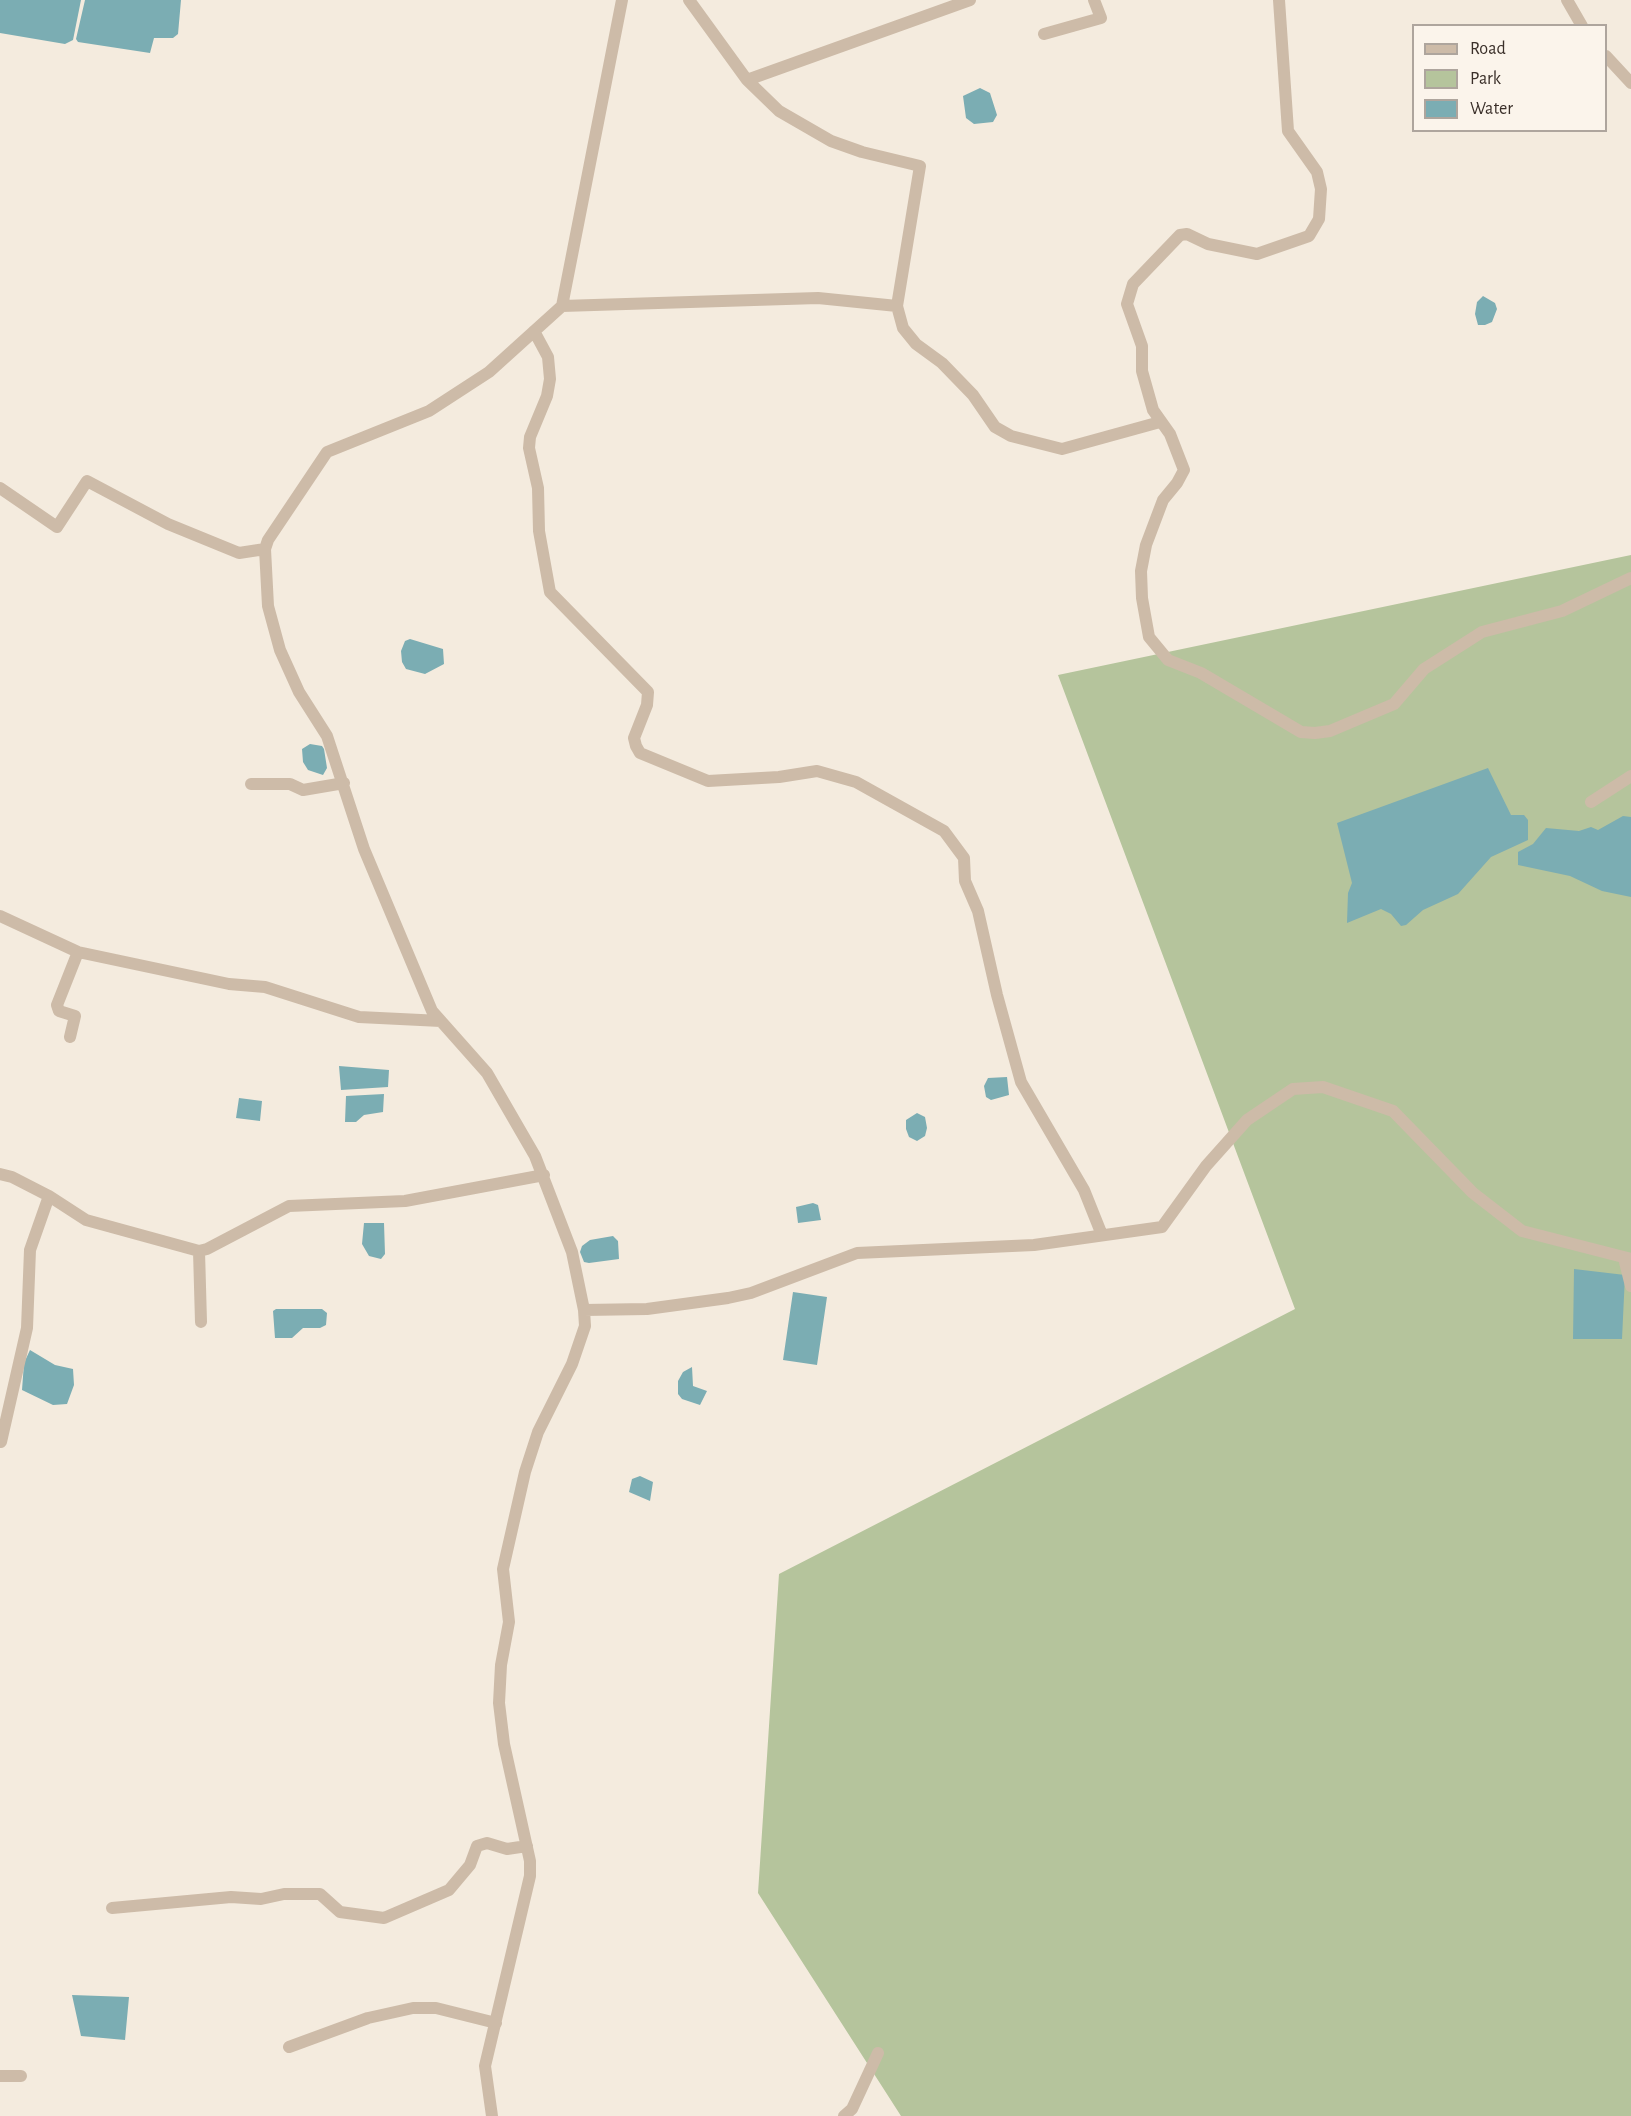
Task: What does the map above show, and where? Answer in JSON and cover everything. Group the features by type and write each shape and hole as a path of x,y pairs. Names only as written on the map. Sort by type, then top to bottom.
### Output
{"street":[{"path":"492,2116 485,2066 530,1876 526,1846 504,1744 499,1703 501,1665 509,1622 503,1569 525,1472 538,1432 572,1364 585,1326 584,1310 572,1252 543,1175 487,1073 432,1011 364,849 327,736 299,692 280,650 268,606 265,549 268,540 327,452 429,411 489,372 562,306 622,0"},
{"path":"689,0 747,80 779,111 831,141 862,152 920,166 897,306 903,328 916,344 942,363 973,395 996,427 1011,436 1062,449 1160,422"},
{"path":"747,80 970,0"},
{"path":"1044,34 1101,18 1094,0"},
{"path":"1279,0 1288,132 1317,172 1321,189 1319,219 1309,236 1257,254 1208,244 1187,234 1180,235 1133,284 1127,304 1142,346 1142,370 1153,410 1170,434 1184,470 1182,477 1163,500 1146,545 1141,571 1145,625 1149,637 1168,660 1201,673 1300,732 1330,731 1394,704 1424,669 1482,632 1562,611 1631,578"},
{"path":"1567,0 1581,24"},
{"path":"1607,58 1631,83"},
{"path":"562,306 818,298 897,306"},
{"path":"534,331 548,357 550,380 547,396 530,437 529,448 538,488 539,531 550,592 648,692 647,705 634,738 640,753 708,781 779,777 817,771 856,782 944,831 964,858 965,881 978,911 997,996 1021,1082 1084,1190 1102,1235"},
{"path":"0,488 57,527 87,481 168,524 239,553 265,549"},
{"path":"1591,802 1631,776"},
{"path":"251,784 290,784 303,790 344,783"},
{"path":"0,916 78,952 230,984 265,987 359,1017 441,1021"},
{"path":"70,1037 75,1016 59,1011 57,1005 78,952"},
{"path":"584,1310 647,1309 728,1298 751,1293 857,1253 1034,1245 1162,1227 1206,1167 1247,1120 1293,1089 1323,1087 1393,1111 1473,1193 1522,1231 1628,1258 1631,1286"},
{"path":"0,1174 12,1177 49,1196 86,1220 199,1251 289,1206 405,1201 543,1175"},
{"path":"1,1442 27,1328 30,1250 49,1196"},
{"path":"199,1251 201,1322"},
{"path":"112,1908 231,1897 261,1899 284,1894 320,1894 340,1912 384,1918 449,1890 470,1865 477,1846 487,1843 507,1849 526,1846"},
{"path":"289,2047 368,2019 413,2008 436,2008 496,2023"},
{"path":"844,2116 852,2109 878,2053"},
{"path":"0,2076 21,2076"}],"green space":[{"path":"1631,555 1631,2116 901,2116 758,1893 779,1574 1295,1309 1058,675"}],"water":[{"path":"0,0 81,0 73,40 65,44 0,33"},
{"path":"85,0 181,0 178,34 173,38 154,38 150,53 78,42 76,39"},
{"path":"980,88 990,93 997,115 993,122 974,124 966,118 963,96"},
{"path":"1483,296 1495,303 1497,309 1492,322 1478,325 1475,314 1477,302"},
{"path":"410,639 443,649 444,664 425,674 406,669 402,662 401,651 405,641"},
{"path":"310,744 322,746 324,749 327,768 323,775 308,770 303,762 302,749"},
{"path":"1488,768 1511,815 1524,815 1528,820 1528,840 1491,857 1458,894 1423,910 1406,925 1401,926 1391,914 1381,909 1347,923 1348,893 1352,883 1337,823"},
{"path":"1623,816 1631,817 1631,897 1602,891 1570,876 1518,865 1518,852 1533,844 1546,828 1579,831 1591,827 1598,830"},
{"path":"339,1066 389,1070 388,1087 341,1090"},
{"path":"1007,1077 1009,1095 991,1100 986,1097 984,1086 988,1078"},
{"path":"384,1094 383,1112 364,1115 356,1122 345,1122 346,1096"},
{"path":"239,1098 262,1101 260,1121 236,1118"},
{"path":"917,1113 925,1117 927,1128 925,1136 917,1141 909,1137 906,1120"},
{"path":"813,1203 818,1205 821,1220 798,1223 796,1207"},
{"path":"364,1223 384,1223 385,1254 381,1259 369,1256 362,1244"},
{"path":"613,1236 618,1241 619,1259 584,1262 580,1252 582,1246 590,1240"},
{"path":"1574,1269 1625,1275 1622,1339 1573,1339"},
{"path":"793,1292 827,1297 817,1365 783,1360"},
{"path":"276,1309 322,1309 327,1313 326,1325 320,1328 303,1328 292,1338 275,1338 273,1311"},
{"path":"30,1350 55,1365 73,1369 74,1385 67,1404 53,1405 22,1390 24,1363"},
{"path":"692,1367 693,1386 707,1391 700,1405 682,1399 678,1394 678,1381 683,1372"},
{"path":"640,1476 653,1482 650,1501 629,1492 632,1479"},
{"path":"72,1995 129,1997 125,2040 81,2036"}]}
